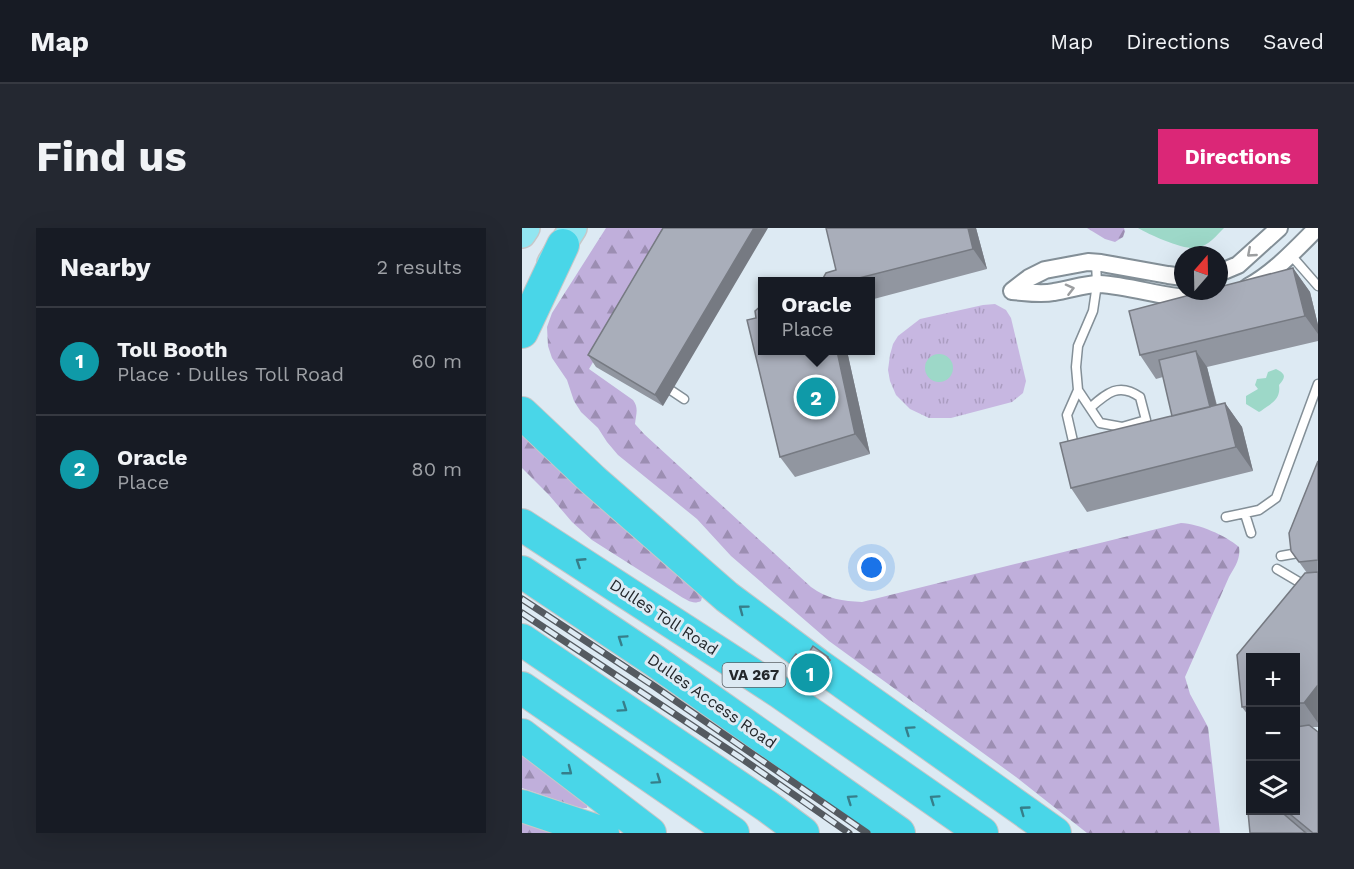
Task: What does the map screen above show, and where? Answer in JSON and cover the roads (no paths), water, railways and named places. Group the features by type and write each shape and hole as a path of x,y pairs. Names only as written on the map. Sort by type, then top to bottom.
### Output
{"highway":[{"path":"522,333 568,236"},
{"path":"522,389 529,403 640,520"},
{"path":"522,413 593,480 716,588 773,632 1055,833"},
{"name":"Dulles Toll Road","path":"522,525 781,693 982,833"},
{"name":"Dulles Access Road","path":"522,572 655,661 899,833"},
{"path":"522,640 803,833"},
{"path":"522,688 733,833"},
{"path":"522,735 650,833"},
{"path":"522,806 603,833"}],"main road":[{"path":"522,234 526,228"},
{"path":"522,307 568,236"}],"street":[{"path":"1228,269 1238,265 1279,228"},
{"path":"1233,293 1256,283 1317,228"},
{"path":"1174,275 1096,262 1073,264 1045,270 1029,278 1012,291 1052,293 1097,284 1127,287 1174,297"}],"lane":[{"path":"1290,254 1318,286"},
{"path":"1077,462 1067,415 1078,390 1076,367 1078,346 1093,311 1097,284 1096,262"},
{"path":"1226,517 1259,510 1276,498 1318,384"},
{"path":"1078,390 1100,423 1122,427 1146,420"},
{"path":"1090,408 1114,391 1130,390 1140,397 1147,431"},
{"path":"672,391 684,399"},
{"path":"1245,514 1251,533"},
{"path":"1281,556 1298,553"},
{"path":"1277,568 1304,585 1318,584"}],"railway":[{"path":"522,599 654,686 867,833"},
{"path":"522,613 741,758 849,833"}],"place":[{"name":"Oracle","path":"816,397"},
{"name":"Toll Booth","path":"810,673"}]}
